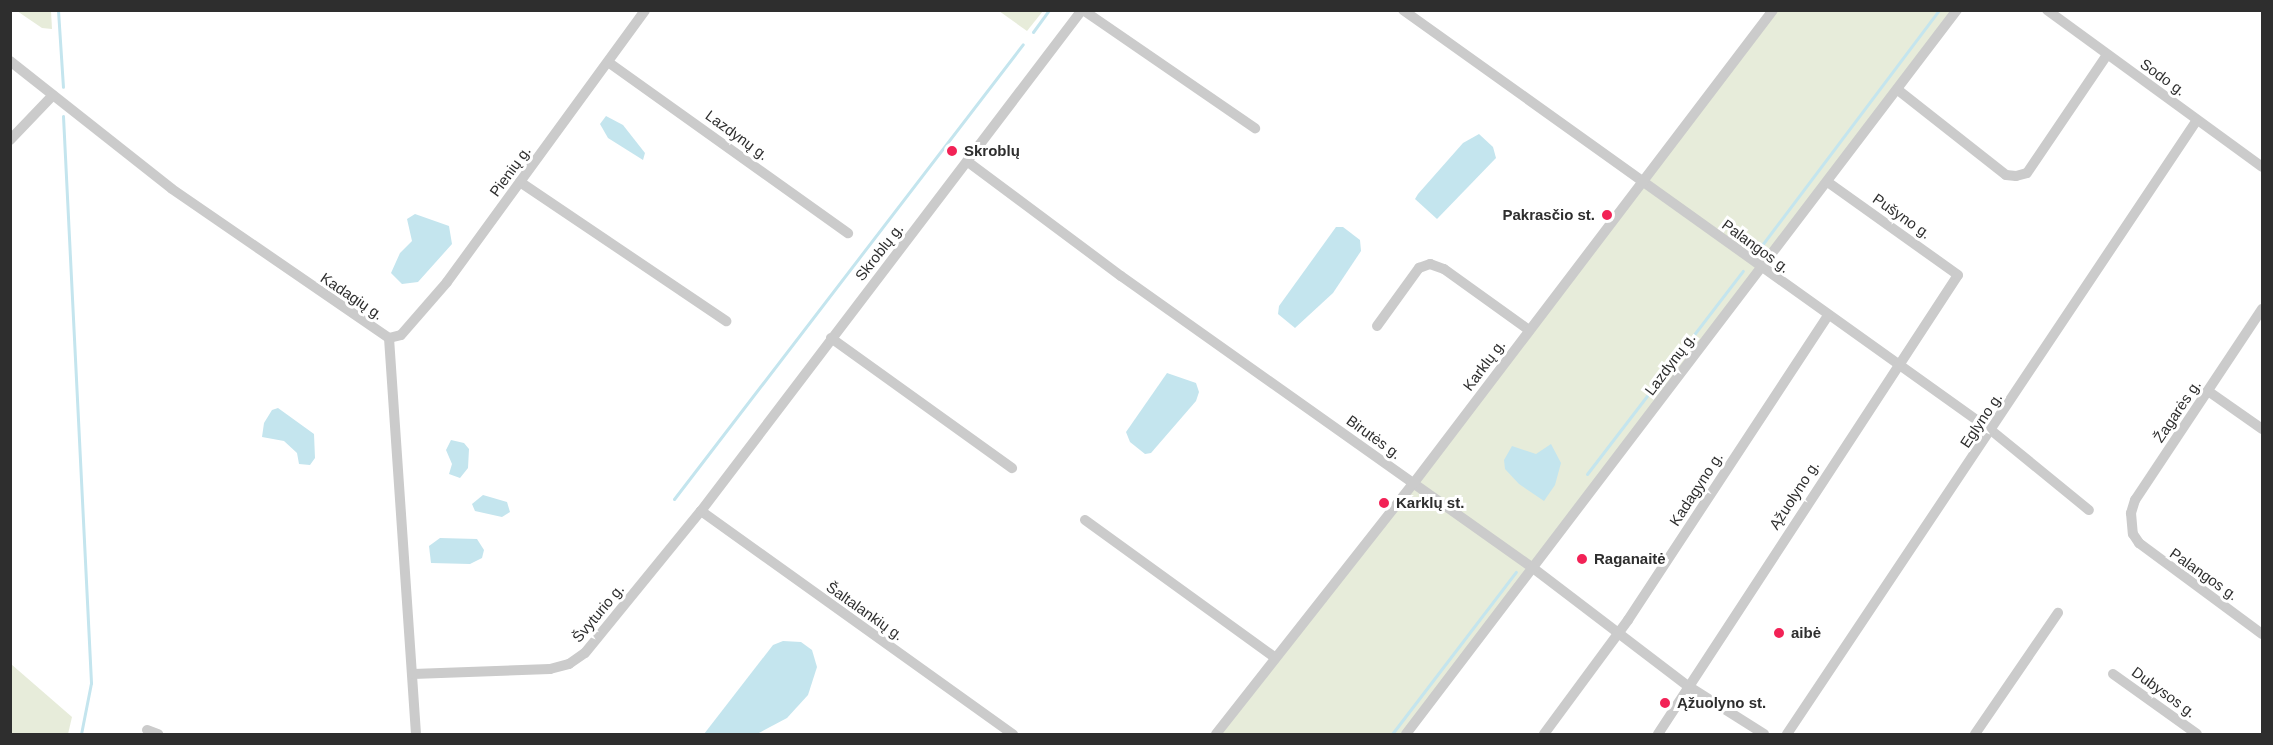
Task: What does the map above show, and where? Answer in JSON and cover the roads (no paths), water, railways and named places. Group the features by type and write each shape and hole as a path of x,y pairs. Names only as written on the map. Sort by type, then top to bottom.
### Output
{"street":[{"name":"Pienių g.","path":"389,338 401,335 447,282 645,10"},
{"path":"1082,10 1255,128"},
{"name":"Skroblų g.","path":"701,511 1082,10"},
{"name":"Palangos g.","path":"1403,10 1828,316 1992,431 2089,510"},
{"name":"Karklų g.","path":"1216,735 1274,657 1413,484 1773,10"},
{"name":"Lazdynų g.","path":"1406,735 1829,183 1957,10"},
{"name":"Sodo g.","path":"2047,10 2262,167"},
{"path":"1898,90 2007,175 2016,176 2026,173 2107,55"},
{"name":"Kadagių g.","path":"10,61 172,189 389,338 416,735"},
{"name":"Lazdynų g.","path":"608,62 848,233"},
{"path":"10,140 53,95"},
{"name":"Eglyno g.","path":"1786,735 1992,431 2197,120"},
{"name":"Birutės g.","path":"968,162 1413,484 1533,568 1688,686 1764,735"},
{"path":"520,182 726,321"},
{"name":"Pušyno g.","path":"1829,183 1958,275"},
{"path":"1377,326 1419,268 1430,264 1444,269 1529,330"},
{"name":"Ąžuolyno g.","path":"1658,735 1897,364 1958,275"},
{"name":"Žagarės g.","path":"2133,534 2135,500 2262,309"},
{"name":"Kadagyno g.","path":"1544,735 1619,634 1828,316"},
{"path":"831,338 1012,468"},
{"path":"2208,391 2262,429"},
{"name":"Švyturio g.","path":"413,674 550,669 569,664 585,653 701,511"},
{"name":"Šaltalankių g.","path":"701,511 1013,735"},
{"path":"1085,520 1274,657"},
{"name":"Palangos g.","path":"2133,534 2159,561 2262,634"},
{"path":"1981,732 2058,613"},
{"name":"Dubysos g.","path":"2113,674 2197,735"},
{"path":"147,730 158,735"}],"water":[{"path":"606,116 623,125 645,153 643,160 608,138 600,124"},
{"path":"1479,134 1493,147 1496,158 1437,219 1415,199 1463,143"},
{"path":"415,214 449,226 452,244 418,282 402,284 391,273 400,253 412,241 407,219"},
{"path":"1336,227 1343,227 1360,240 1361,251 1333,293 1295,328 1278,314 1279,306"},
{"path":"1167,373 1196,383 1199,392 1196,401 1151,453 1145,454 1130,442 1126,432"},
{"path":"278,408 314,434 315,458 310,465 299,464 297,453 284,441 262,437 264,423 272,410"},
{"path":"451,440 464,443 469,449 468,468 460,478 449,474 452,464 446,450"},
{"path":"1551,444 1561,463 1555,485 1544,501 1519,484 1505,469 1504,460 1512,446 1536,454"},
{"path":"483,495 507,502 510,512 502,517 475,511 472,504"},
{"path":"440,538 477,539 484,550 482,558 470,564 431,563 429,546"},
{"path":"783,641 801,642 812,650 817,667 808,695 787,718 757,734 704,734 773,645"}],"waterway":[{"path":"58,10 63,87"},
{"path":"1033,32 1049,10"},
{"path":"1756,253 1939,10"},
{"path":"674,499 1023,44"},
{"path":"63,116 91,683 81,734"},
{"path":"1587,474 1743,271"},
{"path":"1392,734 1516,572"}],"place":[{"name":"Skroblų","path":"952,151"},
{"name":"Pakrasčio st.","path":"1607,215"},
{"name":"Karklų st.","path":"1384,503"},
{"name":"Raganaitė","path":"1582,559"},
{"name":"aibė","path":"1779,633"},
{"name":"Ąžuolyno st.","path":"1665,703"}]}
